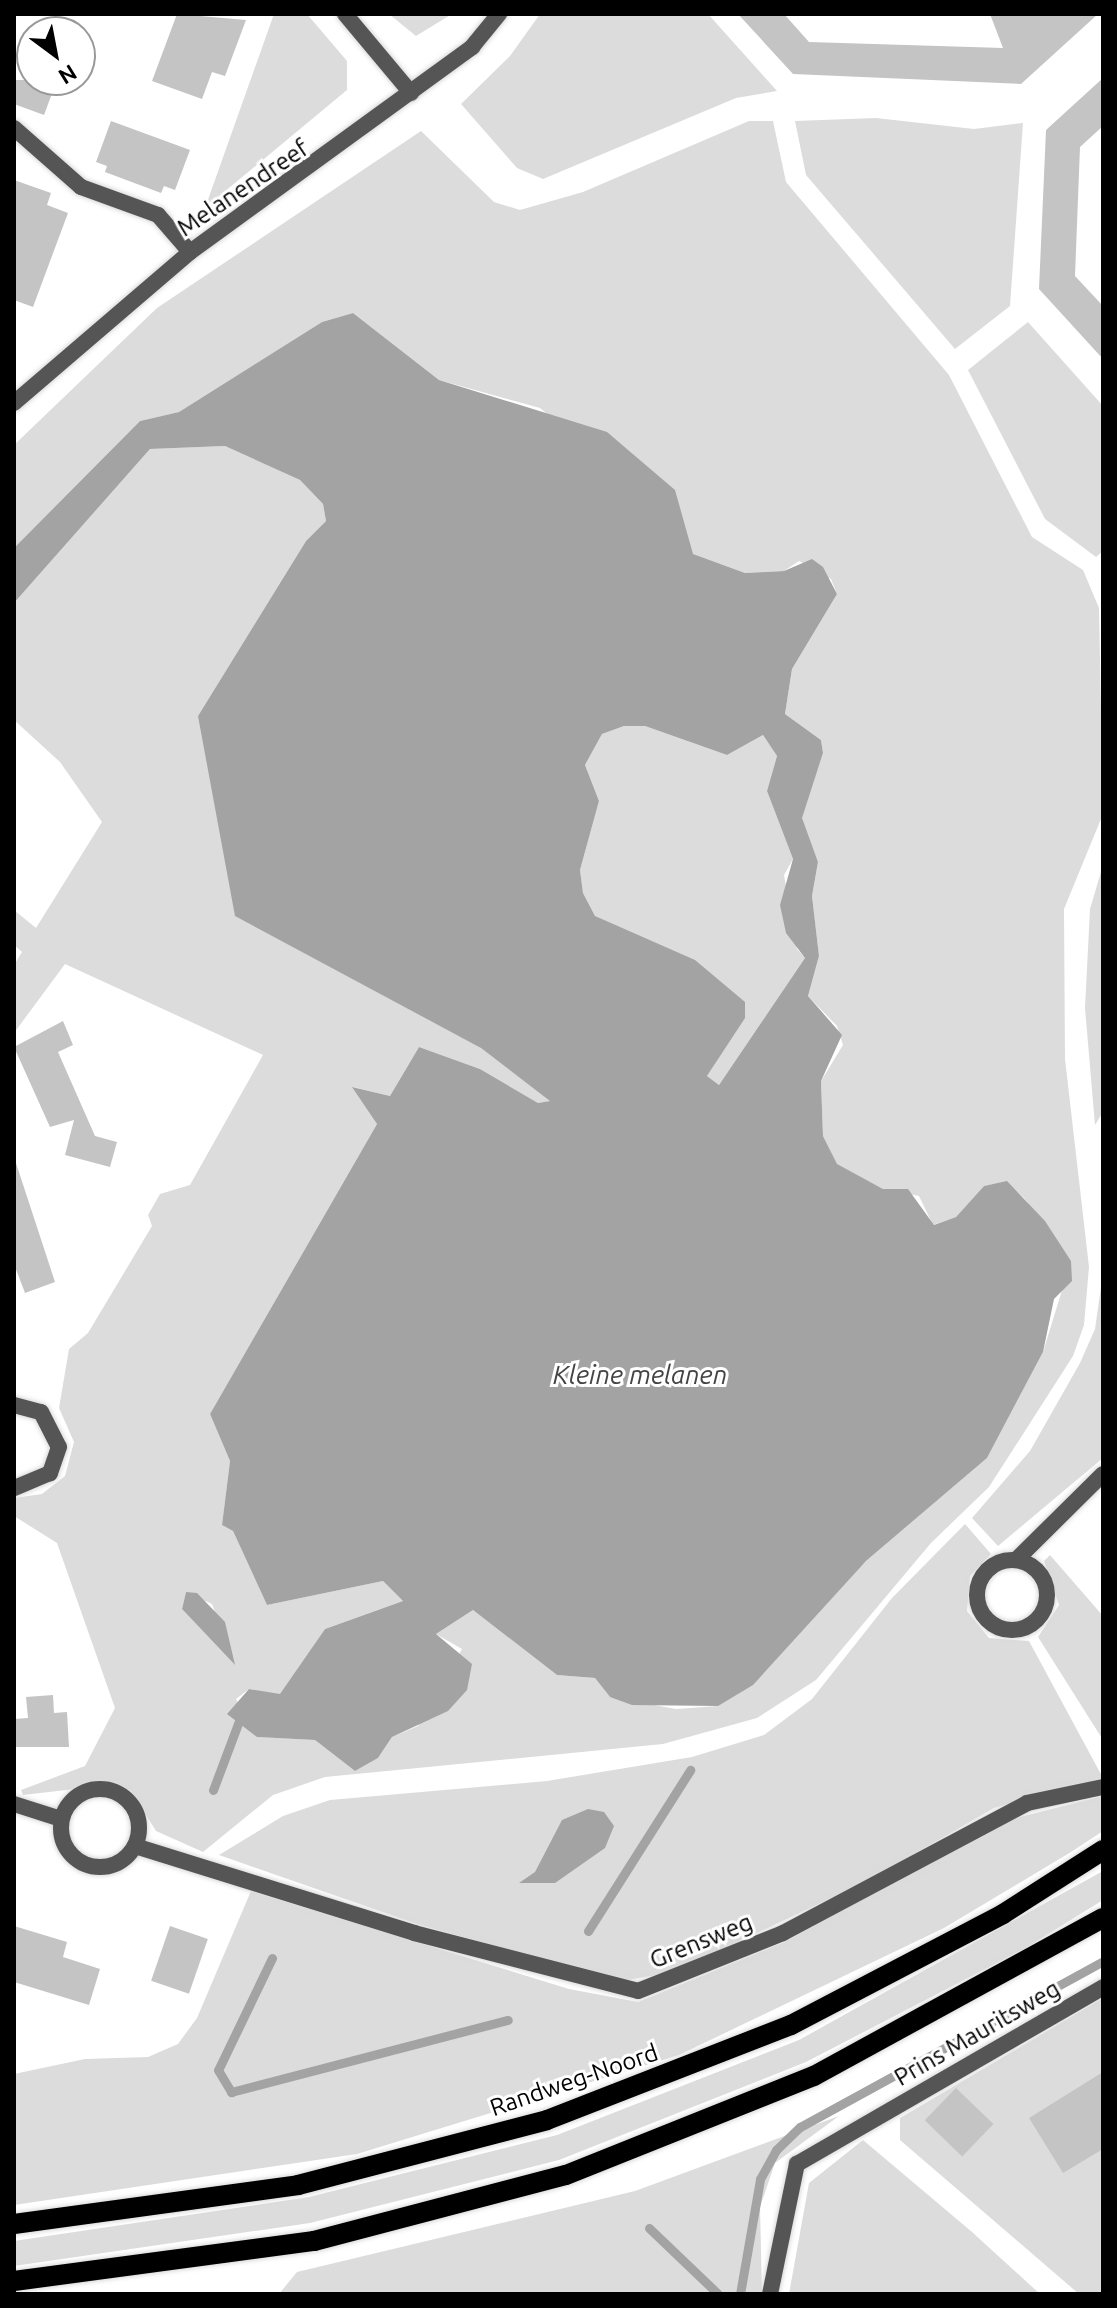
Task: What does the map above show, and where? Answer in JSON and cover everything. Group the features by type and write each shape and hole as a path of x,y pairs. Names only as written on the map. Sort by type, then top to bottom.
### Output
{"main road":[{"name":"Randweg-Noord","path":"14,2224 298,2185 547,2120 804,2019 1003,1914 1103,1850"},
{"path":"14,2281 314,2241 566,2175 814,2076 1103,1918"}],"street":[{"path":"345,14 411,93"},
{"name":"Melanendreef","path":"14,403 190,252 472,47 499,14"},
{"path":"14,128 81,187 158,215 190,252"},
{"path":"14,1405 41,1412 59,1447 50,1473 14,1488"},
{"path":"1016,1560 1043,1579 1046,1600 1027,1626 1001,1628 981,1613 977,1588 991,1566 1016,1560 1103,1474"},
{"name":"Grensweg","path":"135,1846 205,1864 414,1933 638,1991 783,1933 1027,1803 1103,1787"},
{"path":"113,1790 137,1813 135,1846 125,1858 94,1867 67,1850 61,1819 81,1793 113,1790"},
{"path":"14,1804 61,1819"},
{"name":"Prins Mauritsweg","path":"770,2294 797,2164 1103,1987"}],"shaded area":[{"path":"274,14 307,14 347,61 347,90 205,208"},
{"path":"389,14 452,14 416,36"},
{"path":"540,14 708,14 777,91 736,98 543,179 517,168 461,104 510,56"},
{"path":"876,118 974,129 1023,123 1010,306 955,349 806,175 795,121"},
{"path":"749,121 773,121 786,182 949,375 1032,537 1083,570 1099,608 1103,814 1064,909 1065,1059 1089,1267 1084,1325 1073,1356 989,1487 931,1543 816,1680 757,1718 663,1744 325,1777 273,1795 203,1852 156,1831 131,1791 118,1784 23,1795 21,1790 85,1766 115,1708 57,1543 14,1516 14,1498 42,1494 65,1476 74,1442 59,1408 69,1349 88,1333 152,1226 148,1215 160,1194 190,1185 263,1055 65,964 14,1033 14,965 22,952 14,945 14,910 36,928 102,822 60,762 14,720 14,603 150,449 225,446 300,480 323,504 326,521 306,541 198,716 481,1048 551,1101 538,1103 480,1069 419,1047 390,1096 353,1087 377,1124 210,1414 230,1461 222,1525 233,1531 267,1605 383,1581 403,1601 325,1629 280,1695 249,1689 236,1699 257,1737 315,1740 355,1771 378,1758 392,1737 418,1726 462,1649 436,1634 473,1610 557,1675 595,1678 610,1697 676,1709 718,1706 866,1561 987,1458 1043,1352 1071,1261 1024,1198 1007,1182 984,1186 956,1217 933,1225 919,1196 883,1189 837,1165 823,1136 821,1081 843,1045 837,1026 808,996 819,956 812,896 818,862 801,818 823,753 821,740 785,714 792,669 837,594 831,579 799,561 784,571 745,573 692,554 682,525 540,408 439,380 353,313 322,322 179,412 140,421 14,548 14,445 157,308 421,131 494,202 520,210 583,192","holes":["186,1592 212,1604 234,1664 182,1609"]},
{"path":"1028,322 1103,406 1103,551 1096,557 1045,519 968,370"},
{"path":"624,726 645,726 727,755 763,735 777,756 767,791 793,859 784,875 797,949 805,958 719,1085 707,1076 725,1048 620,930 595,916 583,893 580,870 599,801 585,765 602,734"},
{"path":"1103,865 1103,1112 1095,1125 1085,1008 1090,909"},
{"path":"1103,1273 1103,1458 998,1546 972,1518 1030,1451 1080,1363 1095,1329"},
{"path":"965,1524 991,1554 970,1576 967,1611 989,1638 1029,1641 1103,1778 994,1808 867,1881 675,1972 621,1981 417,1924 219,1855 283,1816 330,1800 547,1781 692,1757 764,1735 812,1699 892,1598"},
{"path":"1050,1555 1103,1616 1103,1740 1038,1637 1059,1605 1044,1561"},
{"path":"1103,1796 1103,1831 1071,1852 944,1928 679,2055 357,2154 14,2205 14,2074 85,2059 148,2057 178,2044 197,2018 251,1891 569,1989 638,2002 785,1942 1008,1820"},
{"path":"1103,1871 1103,1900 1024,1949 806,2062 559,2160 310,2223 14,2266 14,2241 309,2197 557,2135 799,2040"},
{"path":"1103,1998 1103,2294 1079,2294 900,2140 900,2118"},
{"path":"839,2116 775,2163 760,2207 762,2294 279,2294 297,2272 635,2191"},
{"path":"863,2140 1040,2294 789,2294 809,2183"}],"water":[{"name":"Kleine melanen","path":"353,313 439,380 607,432 675,490 693,554 745,573 784,571 812,559 823,567 837,594 792,669 785,714 821,740 823,753 802,818 818,862 812,896 819,956 808,996 842,1035 821,1081 823,1136 837,1164 883,1189 908,1189 934,1225 956,1217 984,1186 1007,1181 1045,1221 1071,1261 1072,1281 1054,1299 1043,1352 987,1458 866,1561 753,1685 718,1706 632,1705 610,1697 595,1678 557,1675 473,1610 436,1634 472,1664 467,1690 448,1711 392,1737 378,1758 355,1771 315,1740 257,1737 227,1714 249,1689 280,1694 325,1629 403,1601 383,1581 267,1605 233,1531 222,1525 230,1461 210,1414 377,1124 352,1087 390,1096 419,1047 480,1069 538,1103 550,1101 481,1048 235,916 198,716 306,541 326,521 323,504 300,480 225,446 150,449 14,603 14,548 140,421 179,412 322,322","holes":["624,726 645,726 727,755 763,735 777,756 767,791 793,859 780,905 786,933 805,958 719,1085 707,1076 745,1018 745,1002 695,960 595,916 583,893 580,870 599,801 585,765 602,734"]},
{"path":"186,1592 197,1593 225,1622 235,1665 182,1609"},
{"path":"588,1809 604,1812 614,1826 605,1848 555,1883 519,1883 535,1872 562,1820"}],"building":[{"path":"177,14 246,20 225,76 212,72 202,99 152,81"},
{"path":"738,14 784,14 809,42 1003,48 990,14 1098,14 1021,84 793,74"},
{"path":"1103,78 1103,126 1080,147 1075,276 1103,306 1103,359 1039,289 1046,130"},
{"path":"14,80 16,96 51,96 44,115 14,104"},
{"path":"111,121 190,150 175,190 164,186 161,193 105,172 107,166 96,162"},
{"path":"14,180 51,193 47,205 68,213 33,307 14,300"},
{"path":"63,1021 73,1045 58,1052 95,1136 117,1142 110,1167 65,1155 74,1120 50,1127 14,1047"},
{"path":"14,1157 55,1282 25,1293 14,1264"},
{"path":"53,1695 54,1713 67,1712 69,1747 14,1747 14,1719 28,1718 26,1697"},
{"path":"14,1926 67,1942 63,1957 100,1969 89,2005 14,1982"},
{"path":"170,1926 208,1939 189,1994 151,1981"},
{"path":"1103,2072 1103,2149 1063,2173 1029,2118"},
{"path":"956,2088 993,2124 962,2156 925,2120"}],"waterway":[{"path":"213,1790 239,1721 246,1721"},
{"path":"588,1931 690,1770"},
{"path":"272,1958 218,2070 231,2092 508,2020"},
{"path":"740,2294 760,2179 776,2150 800,2127 1103,1961"},
{"path":"649,2228 718,2294"}]}
